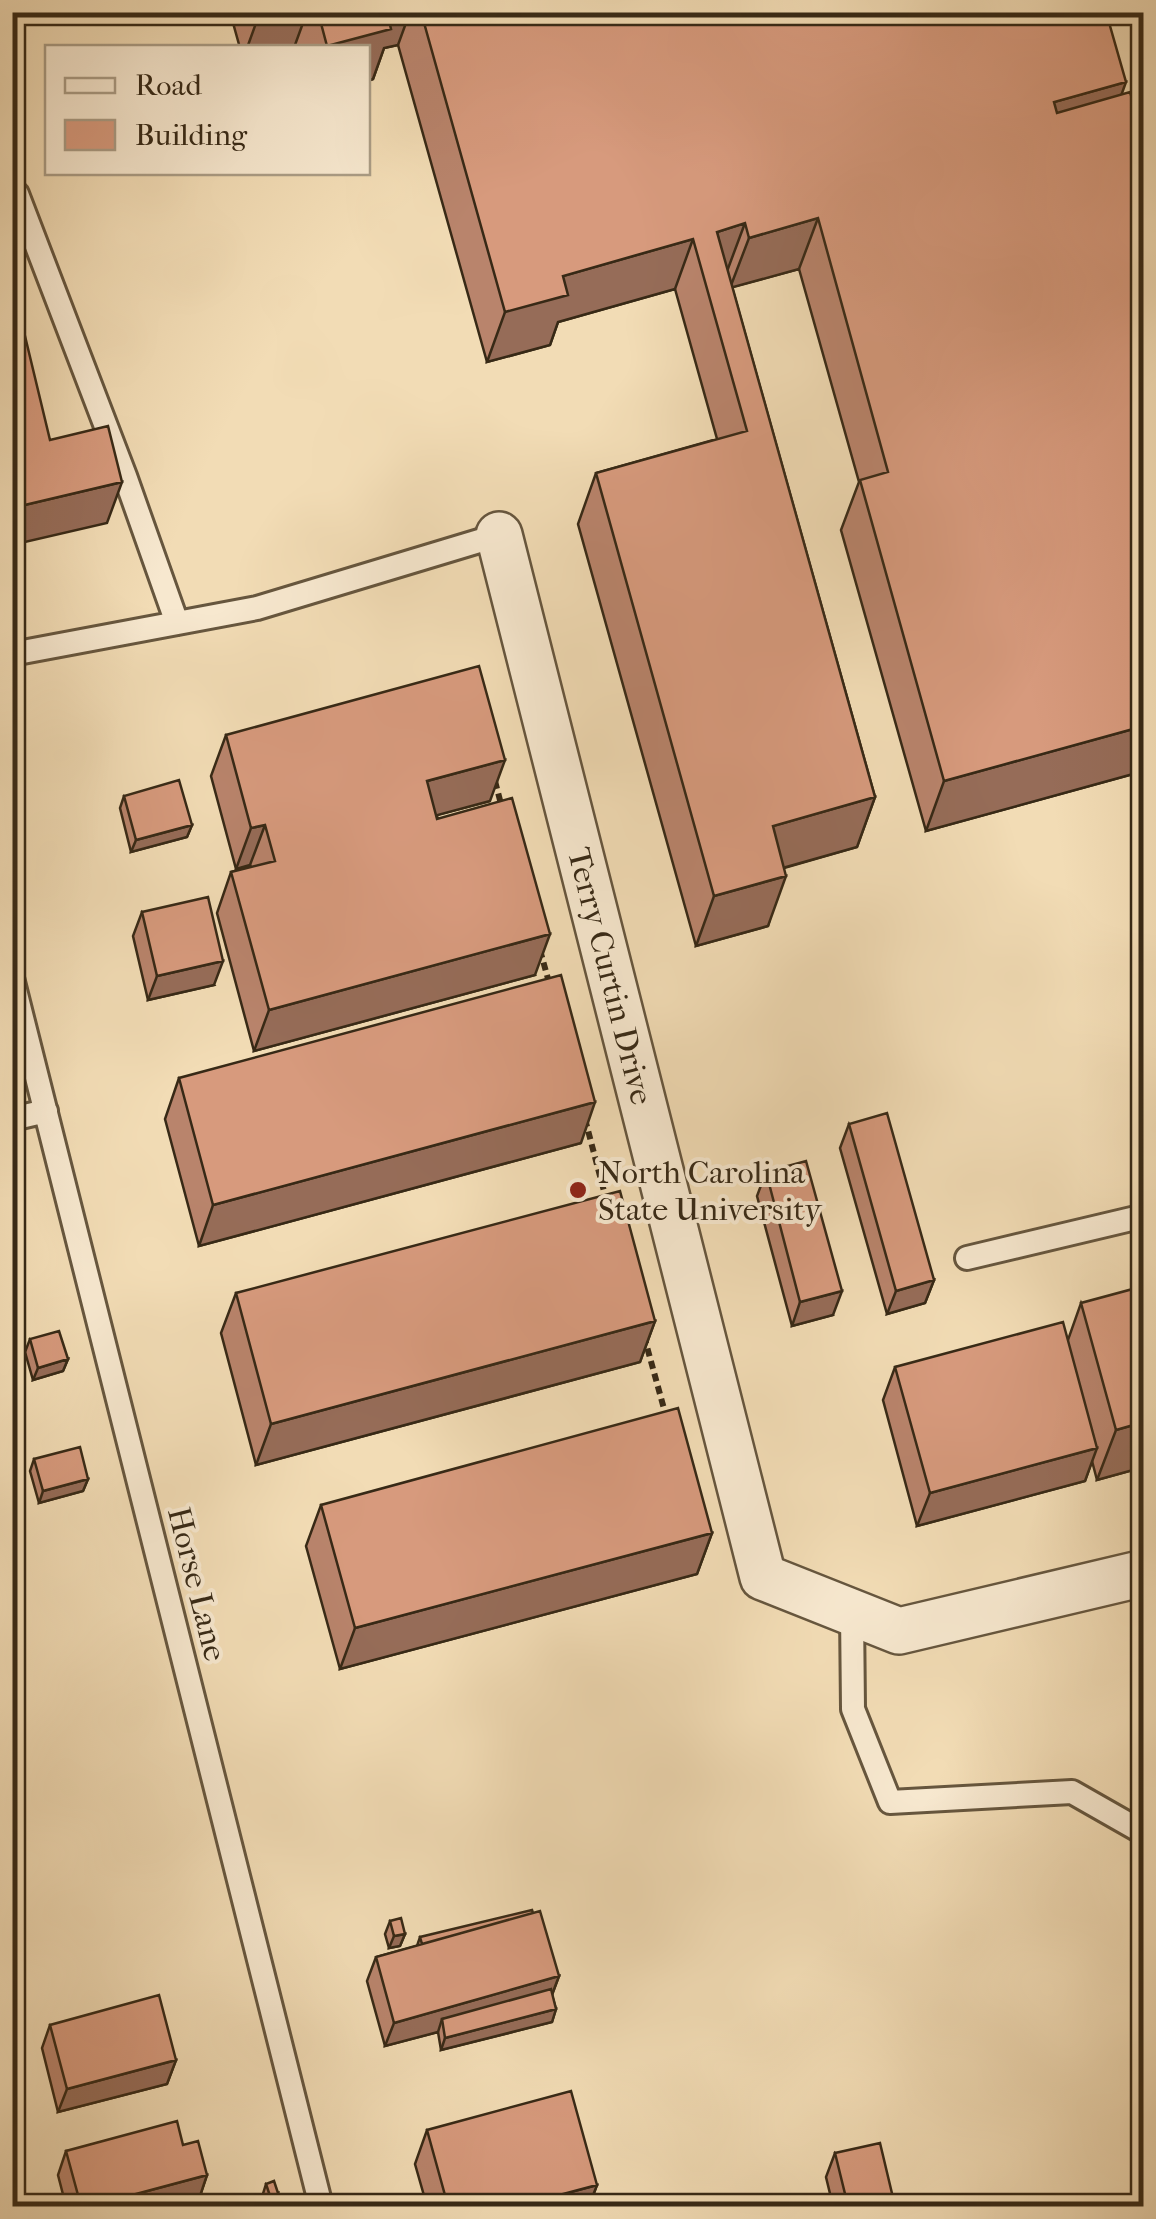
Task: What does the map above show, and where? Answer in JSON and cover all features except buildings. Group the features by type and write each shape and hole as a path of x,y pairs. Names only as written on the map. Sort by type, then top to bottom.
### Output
{"street":[{"name":"Terry Curtin Drive","path":"499,536 763,1577 899,1631 1144,1573"}],"lane":[{"path":"12,193 18,194 177,623"},
{"name":"Terry Curtin Drive","path":"12,654 257,608 499,536"},
{"name":"Horse Lane","path":"12,978 321,2206"},
{"path":"12,1119 46,1111"},
{"path":"968,1258 1144,1216"},
{"path":"852,1612 854,1709 890,1802 1072,1792 1144,1832"}],"path":[{"path":"492,774 503,811"},
{"path":"538,943 554,1000"},
{"path":"584,1115 609,1209"},
{"path":"640,1321 666,1417"}],"place":[{"name":"North Carolina State University","path":"578,1190"}]}
